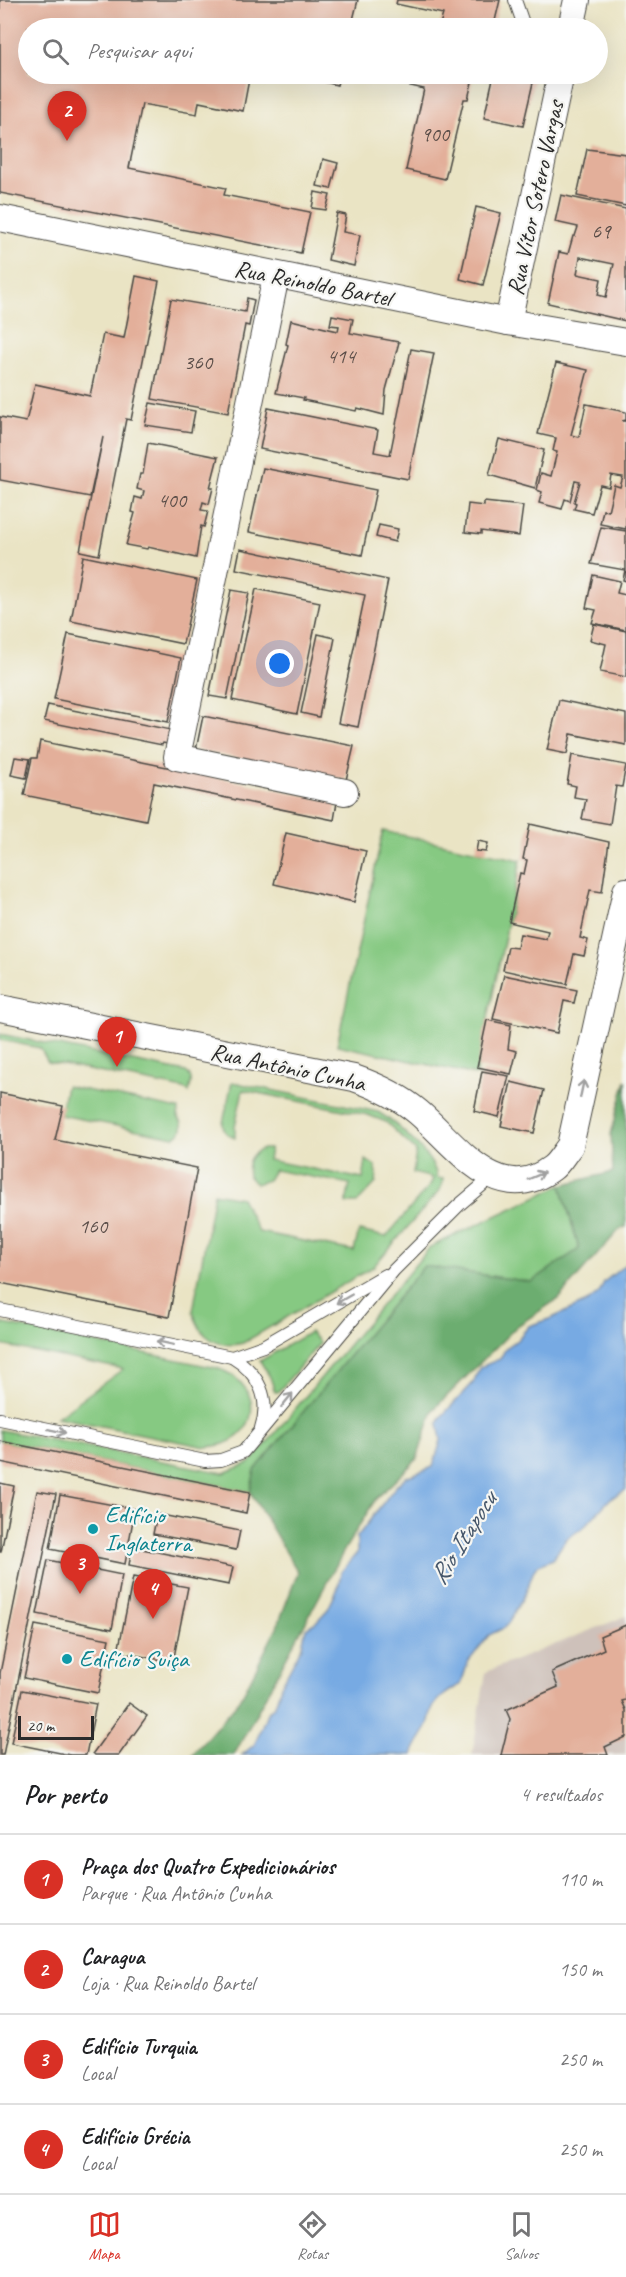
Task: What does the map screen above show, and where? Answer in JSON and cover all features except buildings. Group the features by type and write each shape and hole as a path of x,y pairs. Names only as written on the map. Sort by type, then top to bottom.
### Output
{"street":[{"path":"573,18 577,0"},
{"name":"Rua Vítor Sotero Vargas","path":"508,322 559,84"},
{"name":"Rua Reinoldo Bartel","path":"0,218 508,322 626,342"},
{"path":"276,276 177,757 345,792"},
{"path":"492,1177 518,1181 534,1178 554,1167 570,1146 626,891"},
{"name":"Rua Antônio Cunha","path":"0,1008 354,1078 396,1096 418,1112 476,1166 492,1177"}],"lane":[{"path":"515,0 521,18"},
{"path":"0,1419 205,1461 221,1460 243,1452 394,1269 459,1205 492,1177"},
{"path":"232,1357 263,1346 394,1269"},
{"path":"0,1310 232,1357 255,1375 264,1395 265,1416 258,1435"}],"shaded area":[{"path":"626,1616 626,1755 472,1755 486,1672"}],"green space":[{"path":"383,831 521,860 476,1075 337,1045"},
{"path":"0,1034 186,1072 191,1079 189,1092 184,1089 48,1062 40,1048 0,1040"},
{"path":"626,1080 626,1227 620,1229 558,1299 517,1326 433,1410 417,1459 375,1500 346,1547 234,1755 192,1755 240,1700 277,1627 298,1572 250,1492 255,1470 424,1266 531,1282 579,1249 561,1185 613,1172 611,1134"},
{"path":"232,1082 378,1112 414,1141 430,1161 437,1178 444,1179 440,1190 373,1267 243,1343 234,1345 217,1343 210,1339 200,1328 193,1311 214,1193 241,1198 259,1232 354,1251 359,1231 386,1237 431,1184 433,1178 413,1173 416,1151 386,1122 368,1115 243,1090 235,1126 235,1138 232,1137 225,1131 223,1123"},
{"path":"66,1086 179,1109 178,1117 182,1128 174,1137 60,1115"},
{"path":"263,1149 270,1149 268,1160 363,1179 366,1160 375,1166 376,1183 357,1203 346,1203 350,1184 274,1170 268,1180 256,1184 248,1176 248,1163 255,1153"},
{"path":"561,1185 579,1249 531,1282 424,1266 255,1470 250,1492 0,1441 0,1430 224,1473 250,1463 430,1247"},
{"path":"0,1323 217,1368 234,1376 245,1388 251,1400 251,1414 247,1426 238,1436 224,1444 206,1447 57,1417 123,1369 0,1345"},
{"path":"310,1332 320,1343 278,1392 275,1392 270,1377 260,1361"}],"water":[{"name":"Rio Itapocu","path":"626,1264 626,1490 611,1498 584,1527 566,1539 553,1559 538,1565 509,1622 504,1628 489,1635 468,1662 461,1684 434,1706 427,1727 412,1755 242,1755 255,1744 267,1713 275,1705 281,1686 302,1646 306,1628 316,1622 328,1609 338,1588 341,1572 357,1553 357,1537 396,1486 406,1477 433,1467 441,1440 438,1424 440,1418 473,1383 480,1367 500,1359 506,1348 517,1340 529,1326 589,1301 599,1293 604,1282"}],"place":[{"name":"Caragua","path":"67,141"},
{"name":"Praça dos Quatro Expedicionários","path":"117,1067"},
{"name":"Edifício Inglaterra","path":"93,1529"},
{"name":"Edifício Turquia","path":"80,1594"},
{"name":"Edifício Grécia","path":"153,1619"},
{"name":"Edifício Suiça","path":"67,1659"}]}
